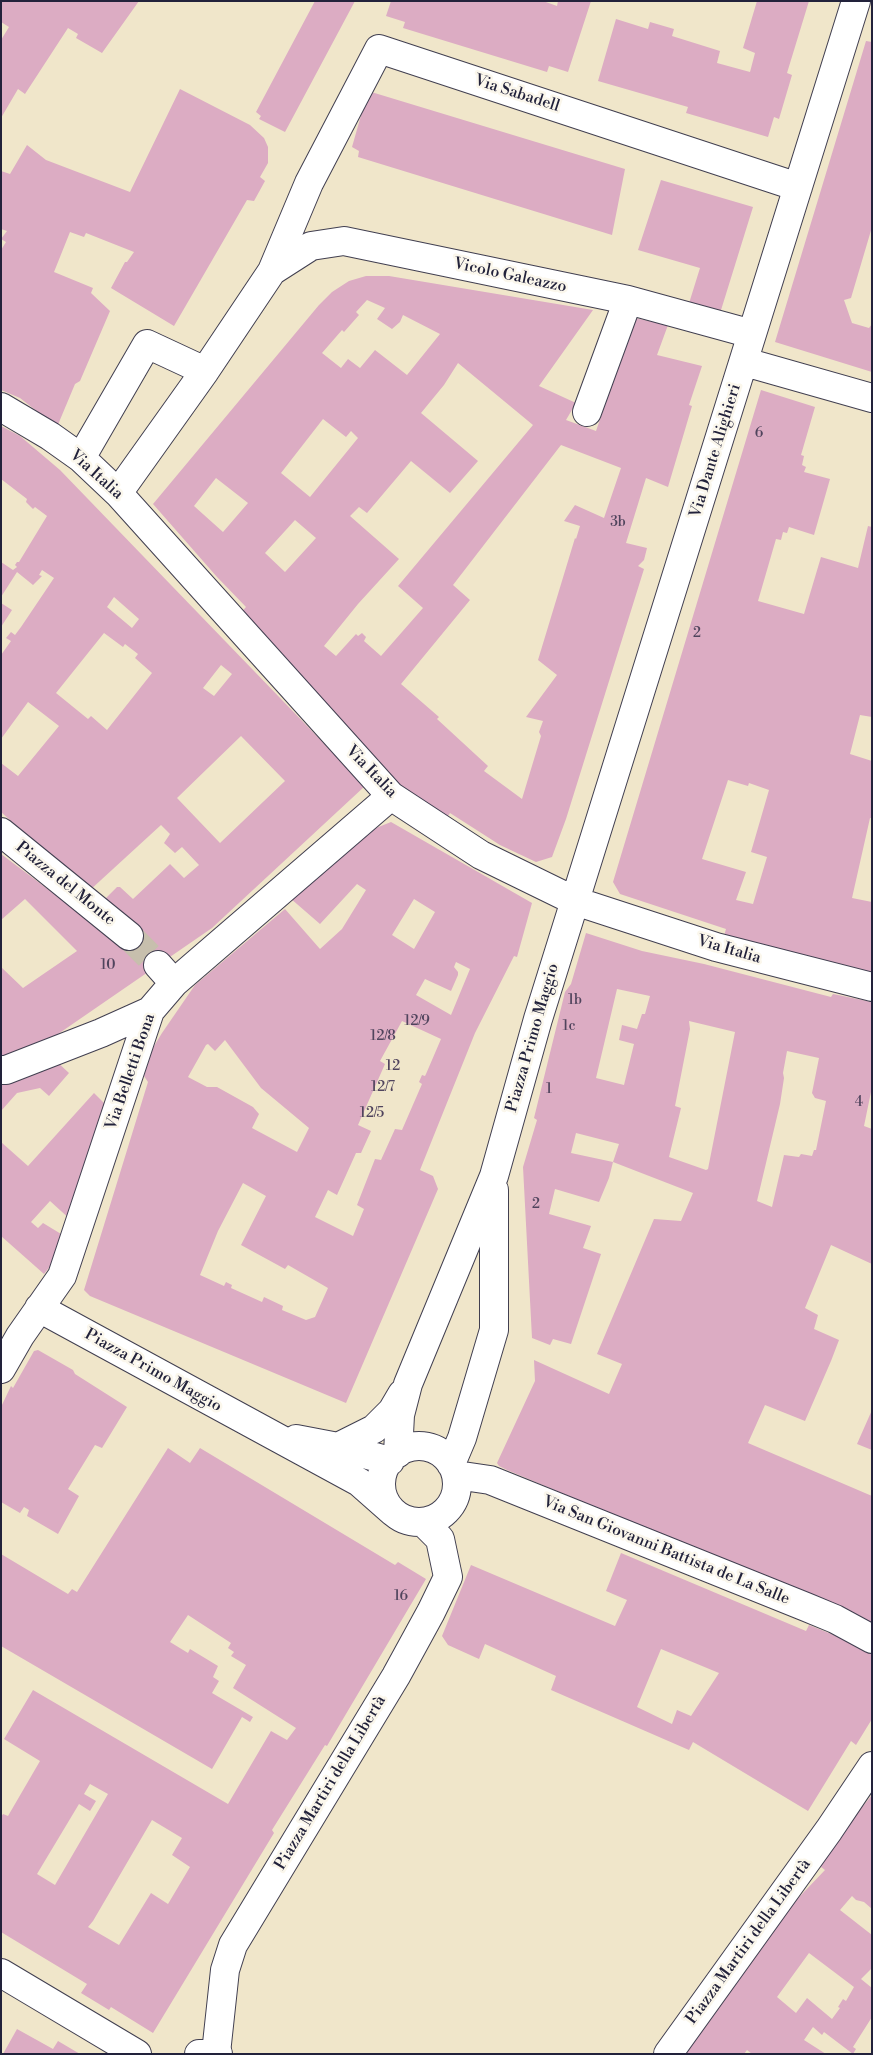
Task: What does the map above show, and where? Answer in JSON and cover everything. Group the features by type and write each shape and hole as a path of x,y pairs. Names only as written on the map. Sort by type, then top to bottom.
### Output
{"street":[{"name":"Via Dante Alighieri","path":"575,901 745,362 752,334 856,1"},
{"name":"Via Sabadell","path":"272,271 308,183 379,49 798,186"},
{"name":"Vicolo Galeazzo","path":"272,271 311,246 344,241 628,300 752,334"},
{"path":"118,493 205,371 272,271"},
{"path":"587,412 628,300"},
{"path":"80,458 147,344 205,371"},
{"path":"745,362 872,398"},
{"name":"Via Italia","path":"1,407 50,436 80,458 118,493 391,796 481,855 575,901 716,947 872,987"},
{"name":"Via Belletti Bona","path":"1,1369 39,1308 62,1276 150,1011 166,974 391,796"},
{"name":"Piazza del Monte","path":"1,832 129,936"},
{"name":"Piazza Primo Maggio","path":"393,1512 386,1503 382,1493 381,1482 384,1470 394,1457 400,1415 408,1384 494,1176 538,1019 575,901"},
{"path":"1,1070 101,1033 150,1011"},
{"name":"Piazza Primo Maggio","path":"39,1308 358,1482 393,1512 407,1520 423,1522 443,1514 451,1505 455,1496 457,1485 453,1469 494,1330 494,1176"},
{"name":"Piazza Primo Maggio","path":"338,1447 374,1429 392,1411 408,1384"},
{"name":"Piazza Primo Maggio","path":"267,1434 394,1457"},
{"path":"394,1457 409,1448 421,1446 433,1449 443,1455 453,1469"},
{"name":"Via San Giovanni Battista de La Salle","path":"453,1469 490,1480 806,1607 872,1639"},
{"name":"Piazza Martiri della Libertà","path":"211,2053 225,1970 233,1945 396,1676 448,1577 440,1539 423,1522"},
{"name":"Piazza Martiri della Libertà","path":"668,2054 829,1830 872,1766"},
{"path":"1,1972 137,2054"}],"building":[{"path":"1,1 139,1 102,53 76,38 78,34 68,28 25,94 18,89 1,118 1,40 9,27 1,22"},
{"path":"315,1 355,1 285,132 259,119 261,116 256,112"},
{"path":"391,1 543,1 557,6 558,1 591,1 568,72 549,66 547,72 403,28 405,22 386,16"},
{"path":"757,1 809,1 787,73 792,75 779,119 774,117 768,137 686,113 688,107 598,81 616,19 648,29 650,22 674,29 672,36 720,51 717,63 750,72 755,53 743,48"},
{"path":"866,41 872,42 872,227 851,298 844,300 852,323 869,328 872,324 872,372 775,342"},
{"path":"180,89 250,125 264,138 268,147 268,163 260,177 265,181 254,201 247,200 174,326 111,288 125,262 134,252 86,233 84,237 70,232 54,272 93,288 91,293 110,311 80,381 75,384 57,427 20,398 1,390 1,250 6,242 1,239 7,231 1,229 1,171 10,174 27,145 46,160 130,192"},
{"path":"368,91 625,169 612,235 358,157 359,151 352,147"},
{"path":"661,180 753,207 717,323 686,313 700,268 638,250"},
{"path":"366,276 389,276 593,310 539,386 576,403 566,420 596,431 635,318 668,325 657,355 702,366 689,405 692,406 668,487 646,478 626,543 647,548 644,560 638,566 644,569 566,819 552,857 536,862 500,845 450,813 442,825 354,741 237,617 246,607 153,504 319,305 332,292 349,281","holes":["367,300 385,308 377,319 392,329 400,322 403,315 440,334 407,375 375,350 360,368 348,359 341,368 322,353 342,330 344,332 359,315 356,312","458,363 533,425 398,586 423,608 381,656 364,641 366,637 362,633 358,636 356,634 336,656 324,646 358,604 399,559 350,516 359,507 367,513 411,461 450,493 478,461 421,413 444,385","323,419 346,437 351,431 358,438 310,497 281,473","561,445 621,468 604,518 575,505 564,521 580,526 538,660 557,675 526,717 543,721 539,732 541,736 522,799 484,771 488,766 437,719 439,717 401,684 470,600 453,585","216,478 248,503 223,532 194,506","295,520 316,538 285,572 265,553"]},
{"path":"761,390 815,407 801,455 804,456 802,465 806,467 804,472 830,479 814,535 789,527 787,533 783,532 781,540 776,539 758,601 804,614 821,557 858,568 868,526 872,527 872,717 860,715 850,754 872,761 872,818 870,818 852,898 872,902 872,973 724,936 726,929 620,894 613,882","holes":["728,780 748,786 749,783 769,790 751,852 767,857 753,904 736,900 746,872 702,859"]},
{"path":"1,426 20,436 60,470 365,786 212,928 45,1043 1,1062 1,967 23,988 77,951 25,899 1,920 1,854 121,944 102,902 117,887 120,887 133,899 170,864 184,878 199,865 182,847 175,853 164,843 170,834 161,825 89,891 1,812 1,763 18,776 59,726 28,702 1,739 1,655 11,641 6,638 11,632 15,635 54,578 42,570 39,575 42,576 33,585 17,572 1,597 1,562 13,570 17,567 15,565 19,562 47,516 35,507 33,509 26,502 27,499 1,479","holes":["114,597 139,619 132,628 107,607","104,633 123,647 125,644 138,654 135,658 152,673 107,730 91,716 88,719 56,693","221,665 232,674 214,696 203,688","241,736 285,781 220,843 177,798"]},
{"path":"1,603 12,610 1,627"},
{"path":"391,822 532,903 517,957 514,956 475,1033 420,1170 433,1176 438,1189 346,1403 90,1296 84,1290 148,1082 144,1076 151,1051 162,1033 195,985 285,909 320,949 342,929 366,890 357,884 320,924 290,898 376,828","holes":["414,899 435,912 414,949 392,935","456,962 470,969 451,1015 416,995 425,979 451,991 458,975 454,967","402,1021 441,1039 425,1076 422,1075 419,1082 422,1084 402,1130 395,1129 381,1160 375,1159 357,1205 364,1209 353,1236 315,1217 328,1190 337,1195 356,1153 361,1153 371,1131 358,1125 385,1064 380,1061","225,1040 261,1088 309,1128 297,1152 252,1128 259,1114 253,1107 217,1087 207,1087 188,1077 206,1045 208,1044 215,1051","243,1183 266,1196 241,1245 285,1269 288,1265 328,1288 315,1317 306,1320 282,1310 283,1306 264,1297 262,1302 231,1288 232,1285 226,1282 224,1286 200,1275 218,1231"]},
{"path":"586,933 642,951 704,964 831,997 833,994 872,1002 872,1087 864,1126 872,1129 872,1264 831,1245 805,1308 818,1315 814,1329 839,1340 831,1361 805,1421 765,1405 748,1443 872,1496 872,1624 507,1470 497,1463 535,1381 534,1360 609,1394 622,1364 597,1354 654,1219 681,1221 693,1193 613,1162 609,1178 599,1202 555,1189 549,1214 591,1226 583,1248 601,1254 571,1344 553,1339 550,1345 532,1338 523,1167 537,1120 534,1118 565,992 571,984","holes":["617,989 650,996 645,1014 642,1014 637,1029 622,1025 619,1040 634,1044 624,1085 596,1078","689,1021 735,1032 708,1169 706,1170 669,1157 681,1108 675,1106 690,1029","787,1051 819,1058 812,1093 815,1098 826,1101 816,1150 814,1150 812,1156 801,1154 799,1157 784,1155 772,1207 757,1201 780,1104","576,1133 619,1144 613,1162 571,1153"]},
{"path":"54,1059 69,1073 49,1096 40,1088 17,1093 1,1111 1,1077"},
{"path":"94,1093 111,1110 72,1221 50,1201 31,1222 38,1228 43,1223 66,1237 59,1255 44,1274 1,1236 1,1142 28,1166"},
{"path":"38,1350 73,1370 75,1374 127,1407 102,1448 95,1445 68,1489 79,1496 58,1534 27,1516 29,1510 24,1507 20,1513 1,1502 1,1407 11,1386 13,1388 34,1351"},
{"path":"872,1410 872,1450 857,1444"},
{"path":"168,1448 190,1463 200,1448 395,1565 398,1562 426,1579 327,1746 325,1745 272,1830 274,1833 153,2033 111,2007 109,2010 81,1993 87,1984 1,1932 1,1817 3,1814 8,1816 40,1761 4,1739 33,1690 228,1804 271,1731 287,1740 296,1728 233,1688 246,1665 231,1656 234,1652 228,1648 231,1643 188,1615 170,1642 188,1653 190,1649 218,1666 213,1677 219,1681 212,1693 253,1717 250,1722 242,1717 212,1769 1,1646 1,1554 68,1594 72,1589 77,1592","holes":["90,1784 108,1794 55,1885 37,1874 79,1804 90,1811 96,1801 84,1794","152,1820 182,1838 172,1855 190,1867 168,1904 151,1893 119,1945 88,1927"]},
{"path":"621,1553 806,1631 809,1625 872,1652 872,1719 856,1745 851,1741 808,1811 693,1742 689,1750 551,1690 556,1676 485,1644 479,1659 448,1645 442,1636 471,1565 615,1626 627,1600 606,1591","holes":["661,1649 719,1673 691,1716 677,1710 672,1724 637,1707"]},
{"path":"872,1795 872,1909 864,1902 856,1900 852,1896 840,1910 872,1935 872,1968 861,1979 872,1988 872,2017 853,2047 856,2049 853,2054 824,2032 822,2035 813,2027 804,2040 826,2054 752,2054 747,2050 744,2054 682,2054 782,1915 825,1870 817,1864 856,1808 859,1811","holes":["809,1953 854,1987 846,2001 843,1999 838,2007 840,2008 832,2019 807,1998 796,2013 777,1997"]},
{"path":"17,2029 53,2049 58,2041 80,2054 3,2054"}],"tunnel":[{"path":"129,936 158,965"}]}
